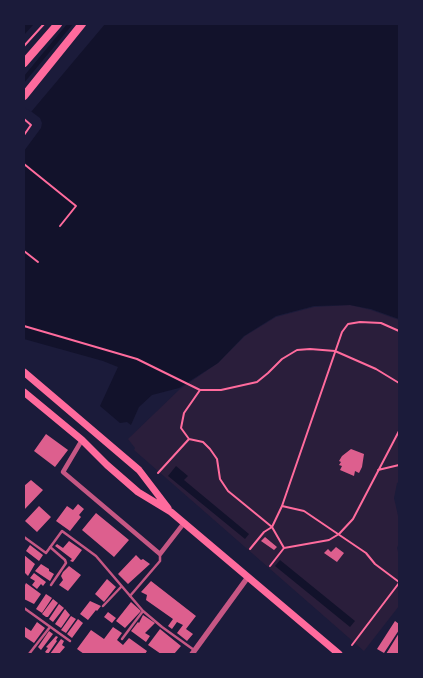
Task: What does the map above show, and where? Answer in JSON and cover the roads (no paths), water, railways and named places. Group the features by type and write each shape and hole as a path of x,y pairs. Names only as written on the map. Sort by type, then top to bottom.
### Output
{"main road":[{"path":"24,63 58,24"},
{"path":"24,96 82,24"},
{"path":"24,372 140,470 171,512"},
{"path":"24,392 82,440 138,492 171,512 339,654"}],"street":[{"path":"82,440 63,472 160,554 184,523"},
{"path":"193,653 248,577"}],"lane":[{"path":"24,536 46,553 62,531 96,556 143,611 193,653"},
{"path":"50,547 66,560 66,563 51,585"},
{"path":"130,596 160,561 160,554"},
{"path":"103,606 121,586"},
{"path":"24,608 70,641"},
{"path":"122,639 143,611"},
{"path":"29,654 50,627"}]}
